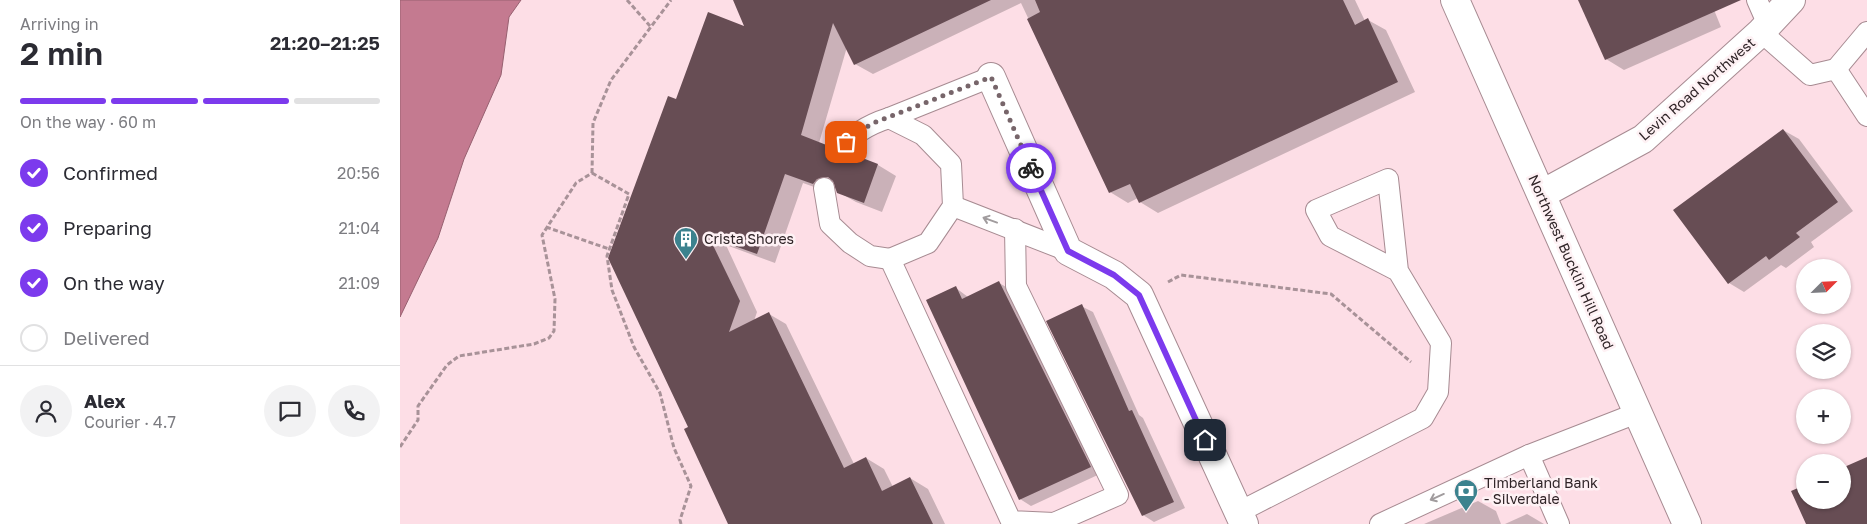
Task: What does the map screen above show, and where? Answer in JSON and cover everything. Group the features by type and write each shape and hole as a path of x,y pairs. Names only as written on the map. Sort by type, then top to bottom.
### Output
{"street":[{"name":"Northwest Bucklin Hill Road","path":"1455,0 1687,524"},
{"name":"Levin Road Northwest","path":"1542,194 1643,139 1765,29 1791,0"},
{"path":"991,77 1068,251 1114,275 1139,295 1241,518"}],"lane":[{"path":"1757,0 1765,29 1810,75 1836,69 1867,32"},
{"path":"1836,69 1867,116"},
{"path":"840,150 846,142 871,124 991,77"},
{"path":"824,188 830,224 850,243 870,256 890,258 928,243 953,206 951,164 922,136 889,118"},
{"path":"1241,518 1423,418 1438,392 1441,343 1398,271 1388,180 1316,210 1330,236 1398,271"},
{"path":"953,206 1068,251"},
{"path":"890,258 1011,521 1054,523 1118,495 1016,286 1015,229"},
{"path":"1380,524 1530,455 1637,412"},
{"path":"1530,455 1560,524"}],"path":[{"path":"627,0 650,26"},
{"path":"592,173 593,122 611,80 671,0"},
{"path":"400,447 418,420 418,406 447,365 459,356 534,344 548,338 554,330 555,299 542,235 576,183 592,173"},
{"path":"592,173 629,194 607,256 612,290 634,347 660,393 674,448 691,486 680,520 681,524"},
{"path":"546,228 610,249"},
{"path":"1165,283 1181,274 1330,294 1420,369 1439,371"}],"shaded area":[{"path":"400,0 521,0 509,17 501,75 464,159 438,238 400,317"}],"building":[{"name":"Crista Shores","path":"733,0 991,0 854,65 833,23 801,135 829,146 829,155 838,162 845,161 852,154 878,164 864,203 837,193 833,181 828,177 817,179 813,184 785,174 757,254 709,237 740,301 729,332 769,312 844,468 866,457 882,491 910,477 933,524 728,524 684,429 688,427 608,258 668,96 676,99 708,12 744,26"},
{"path":"1035,0 1343,0 1355,25 1368,18 1398,82 1139,203 1130,184 1109,193 1027,19 1040,12"},
{"path":"1578,0 1741,0 1605,60"},
{"path":"1783,129 1838,202 1796,233 1800,237 1769,260 1766,256 1728,284 1673,210"},
{"path":"999,281 1091,467 1019,500 926,300 956,286 962,299"},
{"path":"1082,304 1129,411 1132,410 1174,502 1142,516 1046,321"},
{"path":"1867,457 1867,524 1806,524 1799,509 1851,509 1851,464"},
{"path":"1796,489 1796,502 1791,491"}],"way so far":[{"path":"846,142 871,124 991,77 1031,168"}],"place":[{"name":"Crista Shores","path":"686,260"},
{"name":"Timberland Bank - Silverdale","path":"1466,512"}],"route":[{"path":"1031,168 1068,251 1114,275 1139,295 1205,440"}]}
